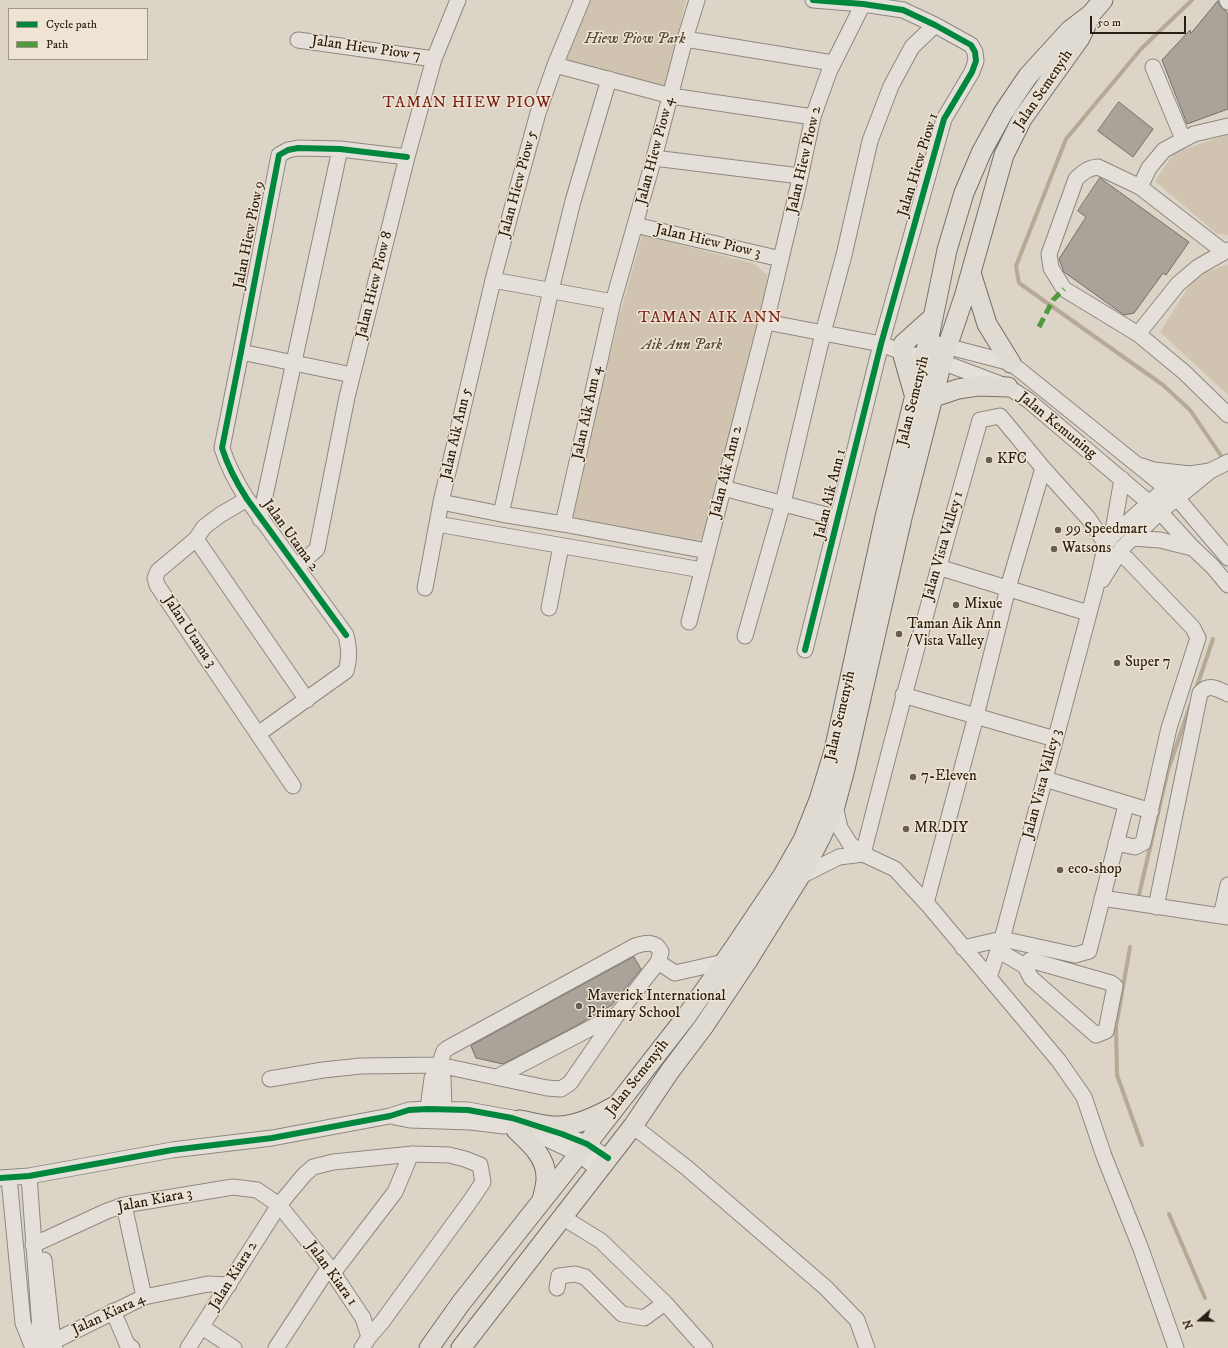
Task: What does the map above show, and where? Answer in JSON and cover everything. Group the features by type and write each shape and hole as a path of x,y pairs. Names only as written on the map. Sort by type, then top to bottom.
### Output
{"main road":[{"name":"Jalan Semenyih","path":"461,1348 633,1126 704,1026 748,960 799,877 821,837 835,806 847,761 902,518 945,354 971,273 1004,155 1022,119 1080,38 1097,7"},
{"name":"Jalan Semenyih","path":"429,1348 461,1303 686,1017 783,875 803,840 819,800 834,751 885,517 926,350 947,250 964,193 982,151 1003,113 1028,76 1070,30 1097,7"},
{"path":"971,273 987,324 1010,363"},
{"path":"915,395 903,348 932,318"},
{"path":"934,397 958,389 978,386 1008,387"},
{"path":"518,1125 571,1125 617,1106"},
{"path":"518,1125 542,1159 546,1178 542,1200"}],"street":[{"name":"Jalan Hiew Piow 8","path":"297,567 317,549 352,375 407,157 434,59 458,0"},
{"name":"Jalan Hiew Piow 5","path":"493,280 538,114 555,65 582,0"},
{"name":"Jalan Hiew Piow 4","path":"613,302 697,0"},
{"name":"Jalan Hiew Piow 1","path":"813,0 863,4 903,10 971,45 975,52 976,61 972,72 944,119 881,344"},
{"name":"Jalan Hiew Piow 2","path":"766,322 813,117 833,63 863,4"},
{"path":"745,636 783,503 823,333 844,255 870,141 891,86 912,47 934,25"},
{"path":"685,39 833,63"},
{"name":"Jalan Hiew Piow 7","path":"298,40 434,59"},
{"path":"555,65 671,96 813,117"},
{"path":"1153,67 1183,139"},
{"path":"501,514 551,290 573,201 609,79"},
{"path":"1140,187 1149,168 1164,150 1194,134 1228,126"},
{"name":"Jalan Hiew Piow 9","path":"222,448 242,352 279,155 288,150 298,148 340,149 407,157"},
{"path":"260,519 340,149"},
{"path":"654,158 800,176"},
{"path":"1138,334 1178,284 1198,267 1226,251 1140,187 1098,167 1091,168 1084,171 1076,179 1049,254 1051,268 1064,289 1138,334 1184,372 1228,415"},
{"name":"Jalan Hiew Piow 3","path":"635,225 781,259"},
{"path":"493,280 613,302"},
{"name":"Jalan Aik Ann 5","path":"425,588 441,502 493,280"},
{"name":"Jalan Aik Ann 4","path":"564,524 613,302"},
{"path":"766,322 903,348 926,350 945,354"},
{"name":"Jalan Aik Ann 2","path":"689,622 766,322"},
{"name":"Jalan Aik Ann 1","path":"805,650 881,344"},
{"path":"242,352 352,375"},
{"name":"Jalan Kemuning","path":"945,354 1010,363 1166,488 1177,498 1228,558"},
{"name":"Jalan Kemuning","path":"945,354 1008,387 1028,400 1154,507 1213,567 1228,586"},
{"name":"Jalan Vista Valley 1","path":"863,854 903,695 980,420 1000,416 1043,468 1109,540"},
{"name":"Jalan Utama 2","path":"222,448 232,476 260,519 346,635 349,649 349,660 346,671 307,700"},
{"path":"1136,463 1154,470 1190,474"},
{"path":"1154,507 1166,488 1190,474 1219,467"},
{"path":"1109,540 1154,507 1177,498 1219,467"},
{"path":"926,903 976,716 1008,588 1043,468"},
{"name":"Jalan Vista Valley 3","path":"989,977 1000,945 1088,613 1109,540 1117,510 1122,479"},
{"path":"723,488 838,518"},
{"name":"Jalan Utama 3","path":"247,499 220,515 204,527 196,539 158,571 155,578 157,585 293,786"},
{"path":"441,502 707,551"},
{"name":"Jalan Vista Valley 3","path":"1095,591 1119,553 1132,538 1154,507"},
{"path":"1088,518 1092,523 1097,522 1108,518 1117,510"},
{"path":"437,524 702,570"},
{"path":"1132,538 1160,540 1193,548"},
{"path":"196,539 307,700 258,734"},
{"path":"549,608 561,546"},
{"path":"1116,843 1135,847 1143,843 1169,728 1198,638 1194,628 1128,560 1119,553"},
{"path":"938,568 1088,613"},
{"path":"1156,906 1200,693 1204,688 1210,686 1228,694"},
{"path":"903,695 1055,738"},
{"path":"1045,779 1126,805 1151,811"},
{"path":"963,948 1000,945 1075,956 1089,951 1126,805"},
{"path":"835,806 840,828 850,844 863,854 894,869 926,903 1059,1061 1084,1097 1104,1156 1141,1249 1176,1348"},
{"path":"799,877 839,857 863,854"},
{"path":"1102,898 1224,917 1228,885"},
{"path":"270,1079 323,1070 361,1066 438,1067 497,1077 547,1088 561,1089 570,1083 617,1015 658,962 661,952 659,948 653,943 645,943 635,946 448,1048 444,1051 438,1067 432,1078 428,1109"},
{"path":"1000,945 1025,966 1031,978 1096,1035 1106,1031 1115,986 1111,983 1030,960 1025,966"},
{"path":"658,962 675,973 724,962"},
{"path":"497,1077 617,1015"},
{"path":"438,1067 443,1078 444,1110"},
{"path":"34,1348 23,1323 4,1178 29,1176 172,1150 272,1138 390,1116 409,1110 428,1109 468,1110 518,1125 547,1139 583,1149 603,1164"},
{"path":"390,1116 410,1120 471,1122 506,1127 518,1125"},
{"path":"633,1126 686,1168 826,1288 858,1320 867,1348"},
{"path":"276,1348 331,1270 395,1192 411,1154"},
{"name":"Jalan Kiara 2","path":"188,1348 279,1205 304,1175 313,1167 333,1162 411,1154 449,1155 480,1165 483,1182 382,1322 365,1343"},
{"path":"29,1176 38,1242 49,1346"},
{"name":"Jalan Kiara 3","path":"38,1242 124,1204 233,1187 257,1190 279,1205"},
{"path":"124,1204 144,1297"},
{"name":"Jalan Kiara 1","path":"279,1205 331,1270 363,1318 365,1343"},
{"path":"562,1217 601,1241 664,1303 705,1348"},
{"path":"34,1348 40,1329 38,1242"},
{"path":"557,1288 560,1276 575,1274 585,1277 622,1314 644,1318 664,1303"},
{"name":"Jalan Kiara 4","path":"49,1346 113,1311 144,1297 208,1284 229,1285"},
{"path":"113,1311 127,1344 132,1348"},
{"path":"202,1327 234,1348"}],"green space":[{"name":"Hiew Piow Park","path":"590,0 686,0 665,89 565,63"},
{"path":"1228,134 1228,235 1217,234 1155,181 1174,153"},
{"name":"Aik Ann Park","path":"642,235 755,264 767,275 766,292 706,531 703,537 693,544 569,521 620,314"},
{"path":"1228,264 1228,395 1160,332 1191,283 1202,274"}],"building":[{"path":"1218,1 1220,6 1228,15 1228,109 1187,124 1162,60 1190,30 1191,33"},
{"path":"1119,102 1153,129 1133,157 1098,131"},
{"path":"1100,178 1189,242 1166,275 1163,273 1134,313 1124,315 1064,272 1059,259 1086,217 1078,211"},
{"path":"634,957 641,969 612,1005 574,1027 503,1064 476,1058 471,1046"}],"waterway":[{"path":"1192,0 1141,49 1066,139 1016,266 1019,283 1163,385 1190,410 1224,460"},
{"path":"1196,689 1213,639"},
{"path":"1139,895 1168,770 1190,706"},
{"path":"1130,947 1116,1027 1117,1075 1142,1145"},
{"path":"1169,1214 1205,1298"}],"marked path":[{"path":"1039,327 1053,300 1064,289"}],"cycle path":[{"path":"805,650 881,344 944,119 972,72 976,61 975,52 971,45 935,25 903,10 863,4 813,0"},
{"path":"346,635 239,487 222,448 279,155 288,150 298,148 340,149 407,157"},
{"path":"0,1178 29,1176 172,1150 272,1138 390,1116 409,1110 428,1109 468,1110 512,1118 562,1134 587,1144 608,1158"}],"place":[{"name":"KFC","path":"989,460"},
{"name":"99 Speedmart","path":"1058,530"},
{"name":"Watsons","path":"1054,549"},
{"name":"Mixue","path":"956,605"},
{"name":"Taman Aik Ann / Vista Valley","path":"899,634"},
{"name":"Super 7","path":"1117,663"},
{"name":"7-Eleven","path":"913,777"},
{"name":"MR.DIY","path":"906,829"},
{"name":"eco-shop","path":"1060,870"},
{"name":"Maverick International Primary School","path":"579,1006"}],"district":[{"name":"TAMAN HIEW PIOW","path":"467,104"},
{"name":"TAMAN AIK ANN","path":"710,319"}]}
